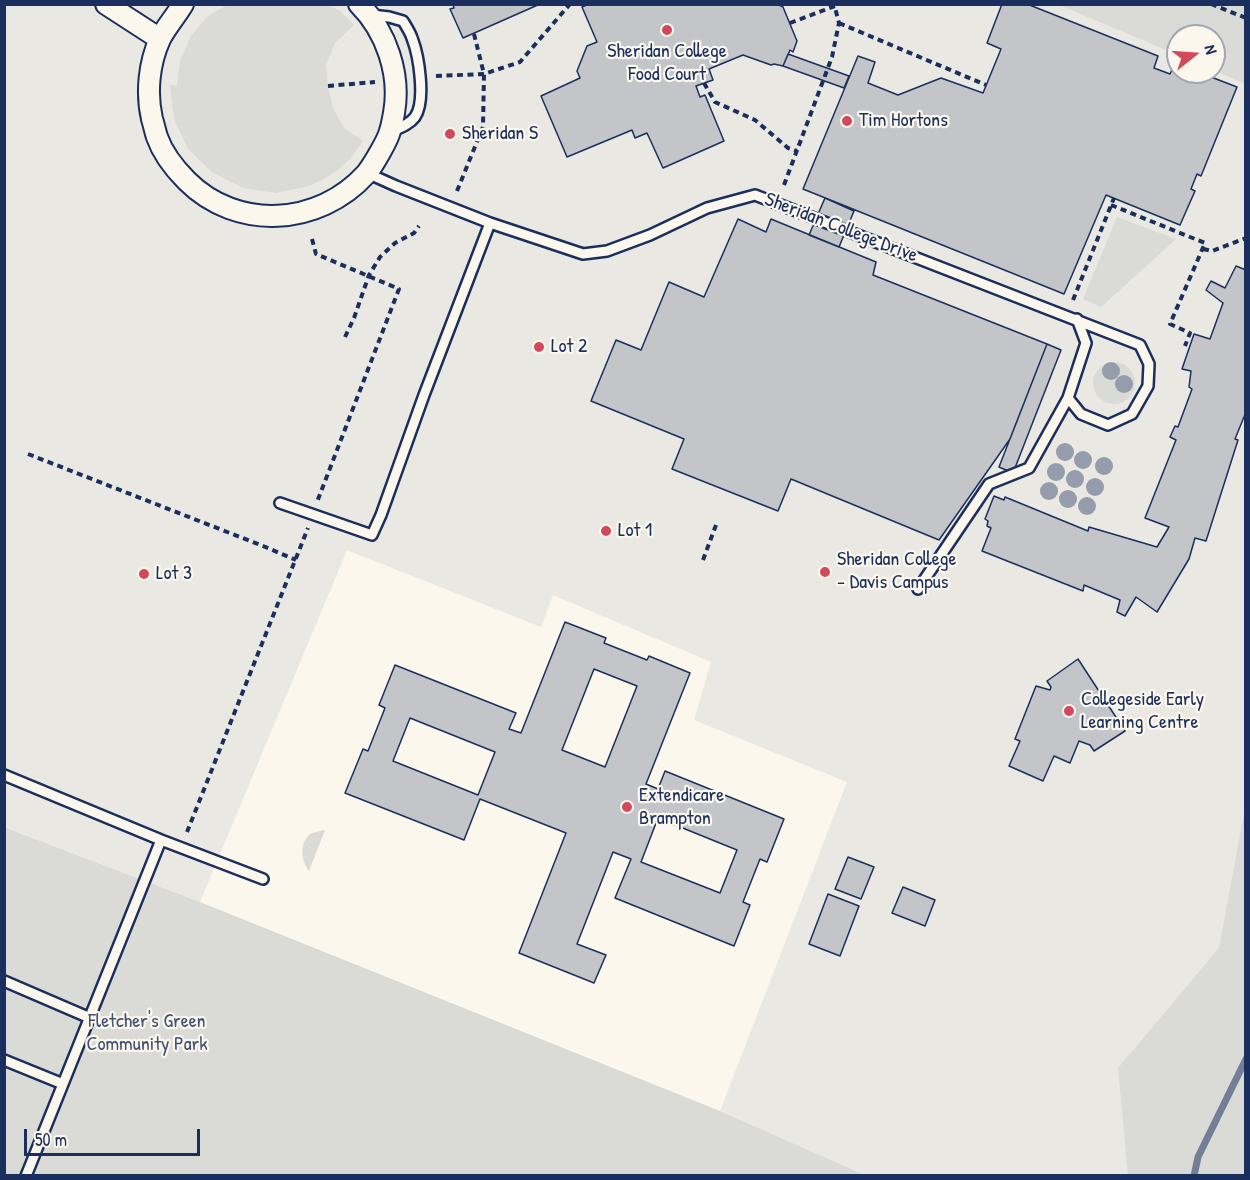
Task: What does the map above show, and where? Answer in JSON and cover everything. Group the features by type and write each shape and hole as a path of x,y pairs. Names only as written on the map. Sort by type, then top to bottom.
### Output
{"street":[{"path":"106,4 160,39"},
{"path":"183,4 160,39 150,71 149,105 157,137 173,167 197,191 226,208 256,216 287,216 317,208 344,194 367,173 390,132 395,106 395,79 387,45 364,9"}],"lane":[{"path":"364,9 403,21 412,38 417,55 421,77 420,107 414,118 406,125 390,132"},
{"name":"Sheridan College Drive","path":"367,173 490,223 583,254 607,250 650,235 707,208 755,195 1140,345 1149,364 1148,386 1132,414 1108,425 1081,414 1068,398"},
{"path":"280,503 372,535 490,223"},
{"path":"918,590 990,484 1029,468 1068,398 1086,343 1077,319"},
{"path":"4,775 161,840 263,879"},
{"path":"26,1176 161,840"},
{"path":"4,981 90,1018"},
{"path":"4,1060 63,1084"}],"path":[{"path":"436,76 484,74 520,62 570,4"},
{"path":"1211,4 1245,18"},
{"path":"784,185 832,57 840,23 835,5 790,23"},
{"path":"840,23 986,86"},
{"path":"457,191 483,127 484,74 474,34"},
{"path":"328,86 379,81"},
{"path":"704,83 715,102 755,120 788,148 797,151"},
{"path":"1073,300 1114,198"},
{"path":"1111,205 1205,243 1170,324 1190,333 1185,346"},
{"path":"345,337 369,275 380,257 395,243 414,233 419,226"},
{"path":"1203,249 1212,251 1245,238"},
{"path":"187,832 314,514 399,289 315,254 312,239"},
{"path":"28,454 296,560"},
{"path":"703,560 716,525"}],"shaded area":[{"name":"Sheridan College - Davis Campus","path":"4,5 1245,5 1245,949 1172,1175 865,1175 720,1111 847,782 694,720 711,662 553,595 541,627 347,550 200,902 5,827"}],"green space":[{"path":"227,5 329,5 340,11 354,25 335,43 326,64 333,108 344,128 363,141 350,159 324,179 309,186 276,193 243,188 213,173 188,149 174,119 170,85 177,86 180,60 191,36 208,16"},
{"path":"1059,5 1245,5 1245,84 1226,75 1226,24 1166,24 1166,50"},
{"path":"1117,217 1176,239 1101,307 1083,299"},
{"path":"1114,362 1129,368 1135,383 1129,398 1114,404 1099,398 1093,383 1099,368"},
{"path":"1245,808 1245,1175 1128,1175 1118,1068 1219,948"},
{"name":"Fletcher's Green Community Park","path":"4,827 200,902 720,1111 865,1175 5,1175"},
{"path":"325,830 309,871 303,857 304,842 310,834"}],"building":[{"path":"453,4 540,4 463,38 450,9 454,8"},
{"path":"589,4 777,4 783,7 797,41 793,52 790,50 783,66 771,65 743,55 709,69 713,80 696,86 700,97 705,95 724,141 663,168 647,133 635,138 632,130 567,157 541,96 580,78 577,71 587,46 597,42 582,7"},
{"path":"1002,4 1027,4 1158,56 1154,68 1166,72 1166,84 1226,83 1237,87 1201,176 1197,174 1191,189 1195,191 1180,225 1106,195 1064,294 803,189 858,56 875,62 868,83 898,95 941,78 983,93 1001,49 987,43"},
{"path":"788,54 849,76 844,88 783,66"},
{"path":"825,198 854,211 839,247 809,235"},
{"path":"738,219 766,232 771,219 876,262 873,275 1047,344 1010,439 939,540 791,479 778,511 672,469 684,439 591,401 616,340 641,350 669,282 704,297"},
{"path":"1236,266 1246,270 1246,412 1235,439 1238,440 1206,541 1195,538 1189,559 1157,612 1136,597 1125,616 1117,612 1120,600 1084,585 1083,591 982,551 991,528 987,526 988,521 985,519 994,496 1004,500 1005,497 1088,531 1089,527 1157,547 1169,527 1145,518 1176,440 1170,437 1175,426 1178,427 1192,389 1189,387 1191,371 1182,369 1194,334 1210,339 1223,303 1206,290 1211,281 1225,288"},
{"path":"1047,344 1061,350 1013,473 999,467"},
{"name":"Extendicare Brampton","path":"565,622 606,638 604,643 647,660 649,656 690,673 646,784 658,789 665,771 784,819 767,862 760,859 743,902 750,905 734,946 615,898 631,859 613,852 577,944 606,955 594,983 519,953 566,833 480,799 464,840 345,793 363,749 368,751 385,708 379,705 395,665 516,713 509,729 521,733","holes":["594,669 637,686 605,767 562,750","410,718 495,752 478,795 393,761","658,818 737,850 720,893 641,862"]},
{"name":"Collegeside Early Learning Centre","path":"1078,659 1125,731 1094,751 1090,745 1079,741 1070,763 1054,756 1043,781 1009,766 1020,741 1015,739 1036,686 1050,690 1051,687 1047,681"},
{"path":"848,857 874,867 861,899 835,889"},
{"path":"903,887 935,900 925,926 892,913"},
{"path":"828,894 859,906 840,956 809,944"}],"waterway":[{"path":"1194,1176 1198,1157 1246,1059"}],"place":[{"name":"Sheridan College Food Court","path":"667,30"},
{"name":"Tim Hortons","path":"847,121"},
{"name":"Sheridan S","path":"450,134"},
{"name":"Lot 2","path":"539,347"},
{"name":"Lot 1","path":"606,531"},
{"name":"Sheridan College - Davis Campus","path":"825,572"},
{"name":"Lot 3","path":"144,574"},
{"name":"Collegeside Early Learning Centre","path":"1069,711"},
{"name":"Extendicare Brampton","path":"627,807"}]}
